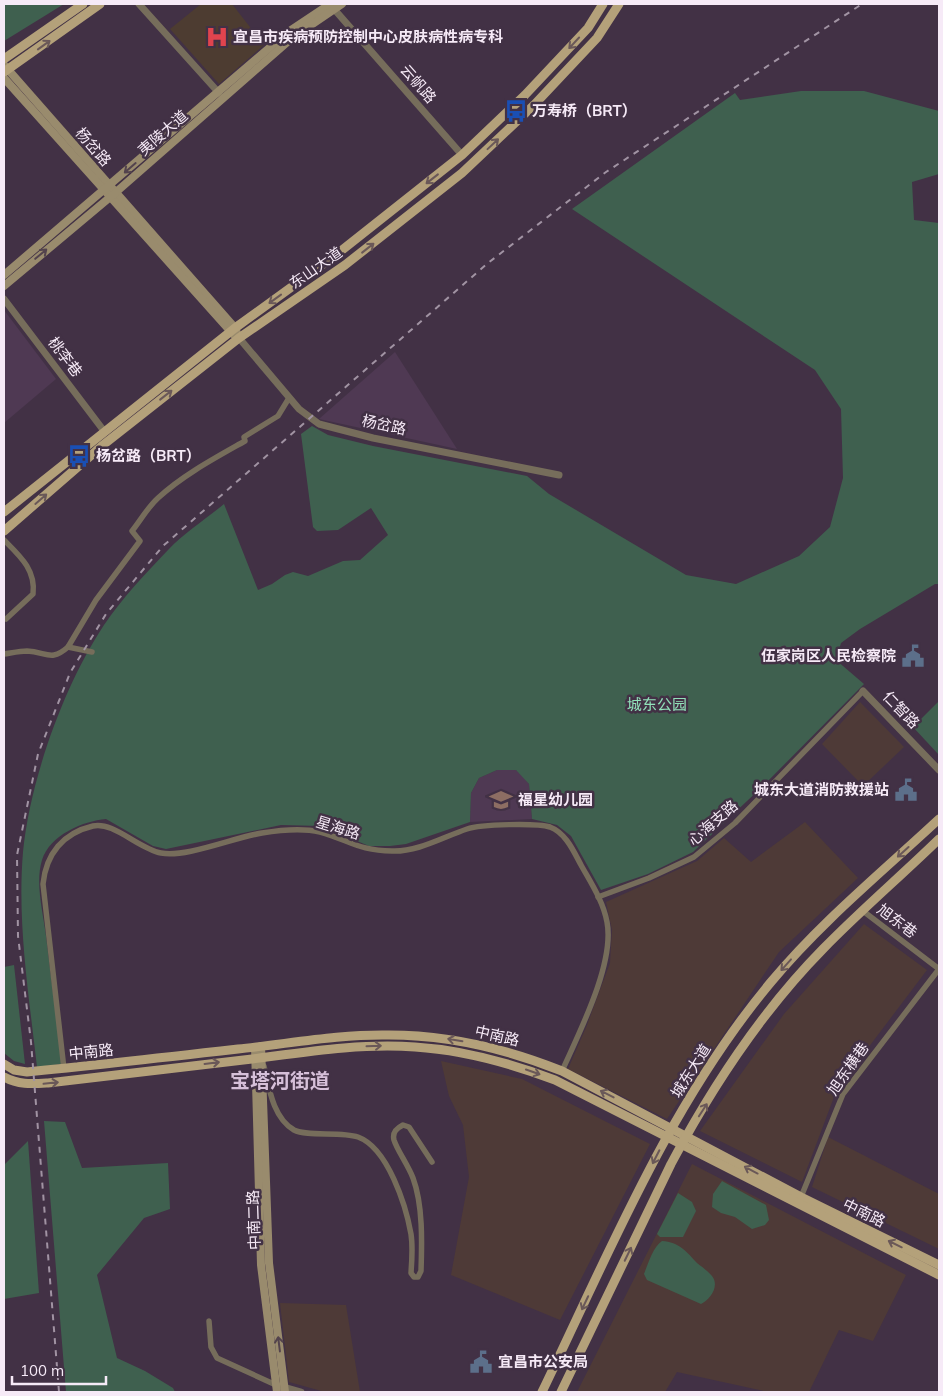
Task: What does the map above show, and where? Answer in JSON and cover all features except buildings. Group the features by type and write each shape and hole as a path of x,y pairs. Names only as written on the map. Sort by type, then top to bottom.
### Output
{"main road":[{"path":"4,60 83,4"},
{"path":"5,71 100,4"},
{"name":"夷陵大道","path":"4,286 288,32 332,6 342,4"},
{"name":"东山大道","path":"4,512 104,430 232,330 337,254 462,155 525,95 588,28 603,4"},
{"name":"东山大道","path":"4,530 103,445 239,338 345,265 462,173 534,105 598,38 619,4"},
{"name":"夷陵大道","path":"4,276 110,192 332,6"},
{"name":"杨岔路","path":"5,71 239,338"},
{"name":"城东大道","path":"542,1392 667,1136 724,1044 771,983 820,930 939,819"},
{"name":"城东大道","path":"561,1392 682,1144 744,1045 823,949 939,839"},
{"name":"中南路","path":"4,1064 20,1072 346,1036 387,1034 426,1036 471,1043 521,1055 562,1071 687,1135 801,1197 939,1265"},
{"name":"中南路","path":"4,1077 15,1083 41,1084 314,1050 392,1046 470,1054 506,1063 555,1080 939,1275"},
{"name":"中南二路","path":"258,1047 262,1265 281,1389"}],"street":[{"path":"139,4 219,92"},
{"name":"云帆路","path":"332,6 462,155"},
{"name":"桃李巷","path":"4,299 104,430"},
{"name":"杨岔路","path":"239,338 299,409 319,424 373,438 559,475"},
{"path":"4,654 28,651 56,656 68,647 96,600 140,541 132,531 158,497 206,463 245,441 244,437 278,416 289,398"},
{"path":"4,540 28,566 34,586 30,597 6,619"},
{"path":"68,647 92,652"},
{"name":"仁智路","path":"863,692 939,770"},
{"name":"心海支路","path":"598,897 649,878 694,857 735,823 863,692"},
{"name":"星海路","path":"64,1068 43,884 46,864 54,848 80,829 96,825 108,827 150,850 175,854 263,833 279,831 320,832 372,851 399,852 470,828 520,825 551,827 567,840 598,897 607,923 605,960 582,1024 562,1071"},
{"name":"旭东巷","path":"863,911 939,969"},
{"name":"旭东横巷","path":"801,1197 843,1094 939,969"},
{"path":"259,1058 273,1103 285,1122 296,1131 335,1133 359,1137 372,1145 383,1157 394,1176 411,1235 411,1273 414,1277 418,1277 421,1271 418,1206 414,1181 406,1160 394,1139 394,1132 403,1125 410,1127 432,1162"},
{"path":"209,1321 211,1347 217,1358 281,1389 301,1392"}],"shaded area":[{"name":"宜昌市疾病预防控制中心皮肤病性病专科","path":"201,4 232,4 264,45 219,84 170,29"},
{"path":"4,310 56,379 4,423"},
{"path":"395,352 457,449 319,419"},
{"path":"860,702 904,747 863,786 822,744"},
{"name":"福星幼儿园","path":"497,770 516,770 529,784 532,819 470,822 471,793 479,778"},
{"path":"805,822 858,878 779,952 667,1119 568,1069 610,963 612,930 606,902 697,861 724,838 751,862"},
{"path":"864,924 927,970 837,1089 802,1182 700,1131 784,1014"},
{"path":"441,1061 522,1079 650,1144 560,1320 451,1275 469,1177 463,1125 449,1096"},
{"path":"828,1137 939,1194 939,1249 812,1187"},
{"path":"692,1164 906,1275 873,1341 839,1330 809,1392 768,1392 677,1372 665,1392 577,1392"},
{"path":"280,1303 346,1305 360,1392 325,1392 289,1382"}],"green space":[{"path":"4,4 64,4 4,41"},
{"name":"城东公园","path":"801,91 864,91 939,111 939,174 912,182 914,220 939,223 939,584 935,584 860,629 841,643 836,660 864,684 764,785 693,852 648,874 601,890 571,836 557,825 532,819 529,784 516,770 497,770 479,778 471,793 470,822 406,844 369,846 321,826 281,825 166,849 153,846 106,819 78,826 52,843 46,851 40,869 40,898 62,1064 37,1067 27,986 23,933 23,852 27,824 41,764 75,676 89,649 118,605 174,544 224,504 258,590 293,572 308,576 343,561 360,560 388,535 371,508 338,530 317,531 313,527 301,434 312,426 328,435 373,446 527,476 549,494 686,575 736,584 799,556 830,527 843,478 841,409 815,370 572,209 735,93 740,100"},
{"path":"939,701 939,755 913,727"},
{"path":"14,965 25,1064 14,1061 4,1053 4,967"},
{"path":"44,1121 65,1122 82,1168 168,1163 170,1209 144,1218 97,1275 117,1358 145,1371 173,1388 175,1392 66,1392"},
{"path":"28,1141 39,1293 4,1299 4,1165"},
{"path":"722,1181 766,1205 769,1220 765,1225 752,1229 735,1217 721,1213 712,1207 713,1194"},
{"path":"678,1193 692,1202 696,1211 683,1237 660,1237 657,1234"},
{"path":"662,1241 673,1243 682,1248 712,1276 715,1284 713,1292 701,1304 647,1280 644,1274 647,1265 653,1251"}],"railway":[{"path":"59,1392 31,1042 18,936 17,855 38,754 70,673 106,614 163,546 488,263 606,172 862,4"}],"place":[{"name":"宜昌市疾病预防控制中心皮肤病性病专科","path":"217,37"},
{"name":"万寿桥（BRT）","path":"516,111"},
{"name":"杨岔路（BRT）","path":"79,456"},
{"name":"伍家岗区人民检察院","path":"913,656"},
{"name":"城东大道消防救援站","path":"906,790"},
{"name":"福星幼儿园","path":"501,800"},
{"name":"宜昌市公安局","path":"481,1362"}],"district":[{"name":"宝塔河街道","path":"280,1081"}]}
